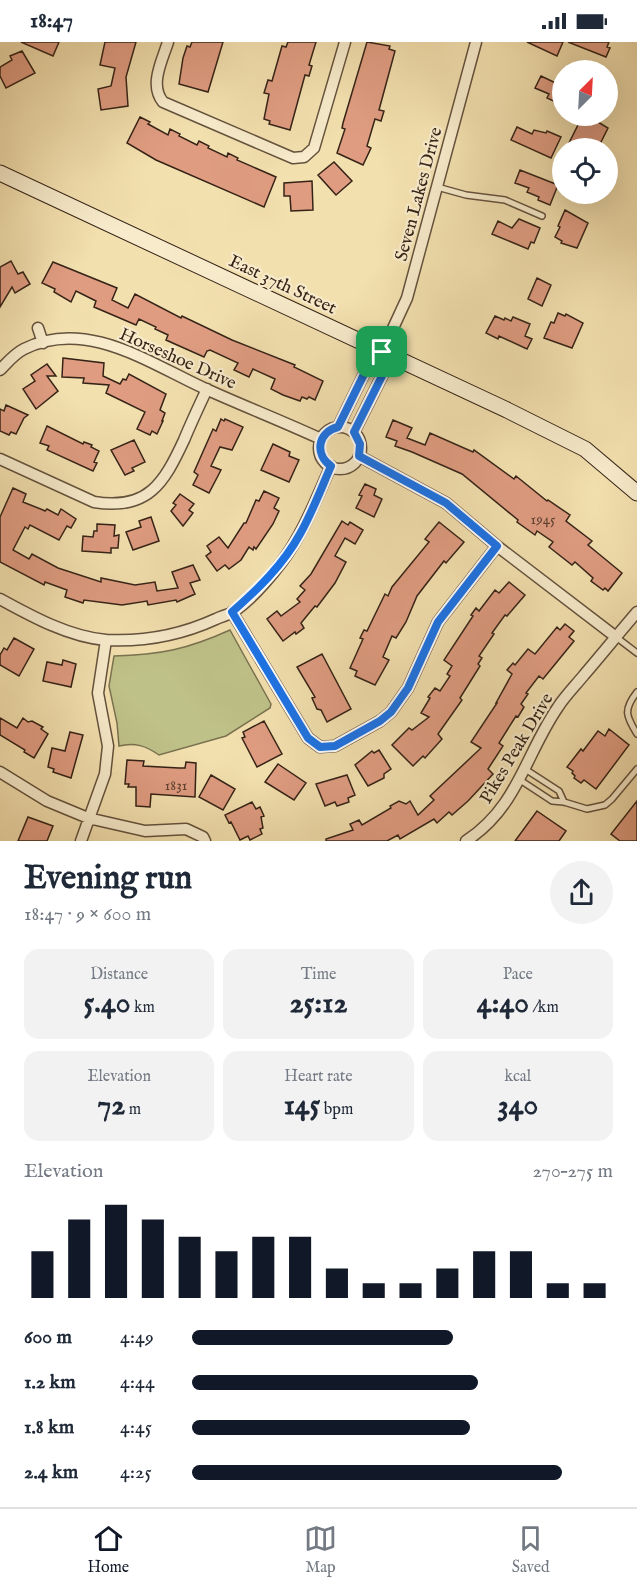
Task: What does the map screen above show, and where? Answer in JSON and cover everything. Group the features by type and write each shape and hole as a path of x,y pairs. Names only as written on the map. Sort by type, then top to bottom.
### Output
{"main road":[{"name":"East 37th Street","path":"0,173 585,449 637,494"}],"street":[{"path":"168,42 156,84 156,91 163,102 294,158 309,154 316,144 345,42"},
{"name":"Seven Lakes Drive","path":"338,427 369,364 382,352 407,298 476,42"},
{"path":"38,328 43,343"},
{"name":"Horseshoe Drive","path":"0,370 22,350 43,343 75,339 108,344 321,439"},
{"name":"Seven Lakes Drive","path":"354,432 385,370 382,352"},
{"path":"0,459 94,502 110,505 135,500 147,495 170,470 207,389"},
{"path":"338,427 354,432 360,444 359,456 350,466 338,468 331,466 322,458 321,439 330,430 338,427"},
{"path":"359,456 446,503 497,546 616,637"},
{"path":"2,603 74,633 106,640 145,639 197,628 232,612 255,592 289,551 300,533 331,466"},
{"path":"232,612 308,738 320,747 335,746 380,721 391,712 408,688 438,622 497,546"},
{"name":"Pikes Peak Drive","path":"466,841 490,822 502,808 520,780 558,705 637,612"},
{"path":"81,841 105,774 108,746 98,693 106,640"},
{"path":"0,771 47,801 88,818 145,831 186,829 204,839"}],"lane":[{"path":"437,187 466,195 505,200 542,216"},
{"path":"616,637 637,653"},
{"path":"637,692 627,708 627,717 637,734"},
{"path":"525,769 559,791 564,802"},
{"path":"520,780 552,801 587,809 605,805 617,795 637,769"}],"green space":[{"path":"230,630 271,704 270,708 226,736 159,755 140,746 130,744 119,746 117,723 109,686 114,656 174,650"}],"building":[{"path":"21,42 59,42 53,56"},
{"path":"105,42 136,42 126,77 128,106 101,110 98,89 111,86 115,68 100,65"},
{"path":"192,42 223,42 208,92 179,84 183,58 187,46 190,47"},
{"path":"288,42 316,42 309,65 312,66 309,76 305,75 290,130 269,124 270,121 264,119 269,94 264,93 268,80 272,81 282,46 286,47"},
{"path":"367,42 390,46 389,49 395,51 379,110 384,111 381,121 375,119 367,146 371,148 363,165 337,153 345,129 342,128 343,123"},
{"path":"527,42 563,42 557,56"},
{"path":"568,42 609,42 607,47 610,48 606,57"},
{"path":"22,51 35,73 6,88 0,76 0,67 12,60 10,56"},
{"path":"541,76 552,81 552,100 547,98 549,94 535,88"},
{"path":"140,117 168,135 170,129 197,145 199,141 227,157 228,153 238,158 237,160 276,177 264,207 156,160 127,143"},
{"path":"578,126 608,128 603,138 572,138"},
{"path":"517,127 532,134 534,130 546,133 547,131 561,137 552,138 551,158 511,140"},
{"path":"334,162 352,181 336,195 318,175"},
{"path":"520,170 552,183 550,205 527,192 529,188 515,183"},
{"path":"312,181 313,210 291,211 290,196 284,196 284,183"},
{"path":"565,210 588,223 577,248 561,243 562,241 555,237"},
{"path":"519,219 540,228 534,243 531,242 528,249 492,234 498,221 512,228"},
{"path":"11,261 18,274 23,272 30,284 15,293 12,287 0,307 0,267"},
{"path":"53,262 117,288 112,300 128,308 135,294 181,318 182,316 232,340 295,365 294,367 323,381 315,400 302,397 300,401 283,395 271,389 275,379 253,369 249,377 234,370 238,363 210,350 204,357 166,340 168,335 139,319 136,325 94,307 96,301 76,291 71,302 54,292 55,289 42,283"},
{"path":"537,278 551,285 542,306 528,299"},
{"path":"558,313 565,316 566,314 583,323 572,348 544,338"},
{"path":"495,316 511,321 513,317 530,324 525,336 532,339 527,349 499,336 498,339 486,333"},
{"path":"63,358 104,363 103,376 120,384 129,374 166,394 160,410 165,413 157,434 152,431 150,435 137,429 145,412 106,393 109,385 83,383 84,378 62,377"},
{"path":"47,364 56,376 47,376 58,391 36,409 23,389 35,381 31,375"},
{"path":"6,405 28,415 16,434 11,432 9,435 0,431 0,409 4,411"},
{"path":"221,419 243,427 232,450 220,447 211,466 221,470 209,493 193,485 198,475 194,472 213,429 216,431"},
{"path":"393,420 412,428 407,438 425,445 430,433 473,452 474,450 514,479 516,476 547,501 570,515 566,521 592,541 588,545 622,573 608,591 605,588 603,590 591,581 593,578 575,562 572,565 549,547 553,542 537,531 535,535 517,522 518,520 462,474 395,446 397,441 386,437"},
{"path":"47,426 83,444 84,442 92,445 91,447 99,451 93,471 47,450 49,446 40,443"},
{"path":"134,440 145,462 132,468 134,471 125,475 111,450"},
{"path":"273,444 290,452 289,456 299,460 289,482 261,470"},
{"path":"365,484 376,489 374,495 382,499 374,517 356,508"},
{"path":"13,488 26,494 23,502 58,515 61,509 76,519 71,528 67,526 59,540 30,525 28,529 25,527 13,550 29,559 32,554 58,568 101,582 101,578 135,585 155,582 157,591 178,588 172,572 193,565 200,580 190,583 195,594 177,602 176,600 148,605 147,601 122,605 84,600 83,603 65,597 67,590 45,582 44,585 0,562 0,517"},
{"path":"264,491 279,498 274,508 279,511 273,524 256,549 249,547 241,560 229,569 225,565 217,571 206,556 211,552 207,546 219,537 228,548 246,523 256,500 259,501"},
{"path":"180,494 194,504 189,510 193,513 183,526 171,511 176,505 173,503"},
{"path":"151,517 159,541 133,550 126,532 141,527 139,521"},
{"path":"342,521 348,525 350,522 363,530 355,544 345,538 335,556 346,562 335,583 317,607 315,606 301,623 304,628 283,641 267,619 277,611 281,616 300,602 297,599 305,590 300,586 311,574"},
{"path":"439,522 464,542 446,563 444,561 417,596 396,638 392,636 383,657 389,660 375,685 355,676 357,671 350,668 363,639 360,638 364,630 367,631 385,594 388,596 392,587 429,542 425,539"},
{"path":"97,524 115,525 114,536 119,535 118,548 111,548 111,553 82,551 83,536 93,537 94,531 97,531"},
{"path":"509,582 525,595 507,616 505,615 492,633 494,634 479,656 482,658 478,664 480,666 460,698 462,700 438,734 442,739 425,758 423,756 413,766 392,745 409,728 412,730 429,717 421,713 430,698 428,697 435,688 440,691 450,676 447,674 452,666 444,660 476,608 479,611 495,590 499,593"},
{"path":"565,624 574,631 569,637 574,641 543,679 539,676 526,693 528,694 521,704 524,707 499,743 503,746 488,769 493,774 468,801 452,815 449,812 437,823 434,819 400,839 398,835 387,841 326,841 326,839 353,830 350,824 359,820 362,825 399,801 406,804 410,801 418,815 434,800 430,796 481,748 471,742 497,703 512,674 507,670 513,663 515,665 528,649 535,654 557,627 560,630"},
{"path":"14,638 34,649 19,676 0,665 0,655 4,648 7,650"},
{"path":"322,654 351,709 327,722 321,710 317,709 312,698 315,697 297,667"},
{"path":"63,660 76,664 71,687 43,681 47,662 62,665"},
{"path":"0,718 17,728 23,718 43,727 41,729 48,734 34,758 0,735"},
{"path":"264,721 282,754 257,767 242,738 245,737 243,732"},
{"path":"609,729 629,745 596,789 584,780 581,783 574,778 573,771 567,767 598,731 605,736"},
{"path":"70,732 83,735 71,778 53,772 54,769 48,767 52,748 65,751"},
{"path":"379,750 391,769 384,774 384,778 368,786 355,765 372,751 374,753"},
{"path":"127,760 144,761 143,766 179,768 185,768 186,762 196,763 195,797 151,794 150,807 136,806 136,787 128,787 129,784 125,784"},
{"path":"278,764 306,783 294,800 265,782"},
{"path":"211,775 235,789 223,810 199,797"},
{"path":"347,775 355,795 348,798 349,802 337,806 335,802 325,806 316,784"},
{"path":"637,801 637,841 620,841 611,834"},
{"path":"252,802 256,809 260,807 264,816 261,817 262,834 250,840 248,836 240,840 225,815"},
{"path":"537,811 566,831 559,841 515,841"},
{"path":"28,817 53,826 47,841 18,841"}],"route":[{"path":"382,352 385,370 354,432 360,444 359,456 446,503 497,546 438,622 408,688 391,712 380,721 335,746 320,747 308,738 232,612 255,592 280,564 300,533 331,466 322,458 321,439 330,430 338,427 369,364 382,352"}]}
